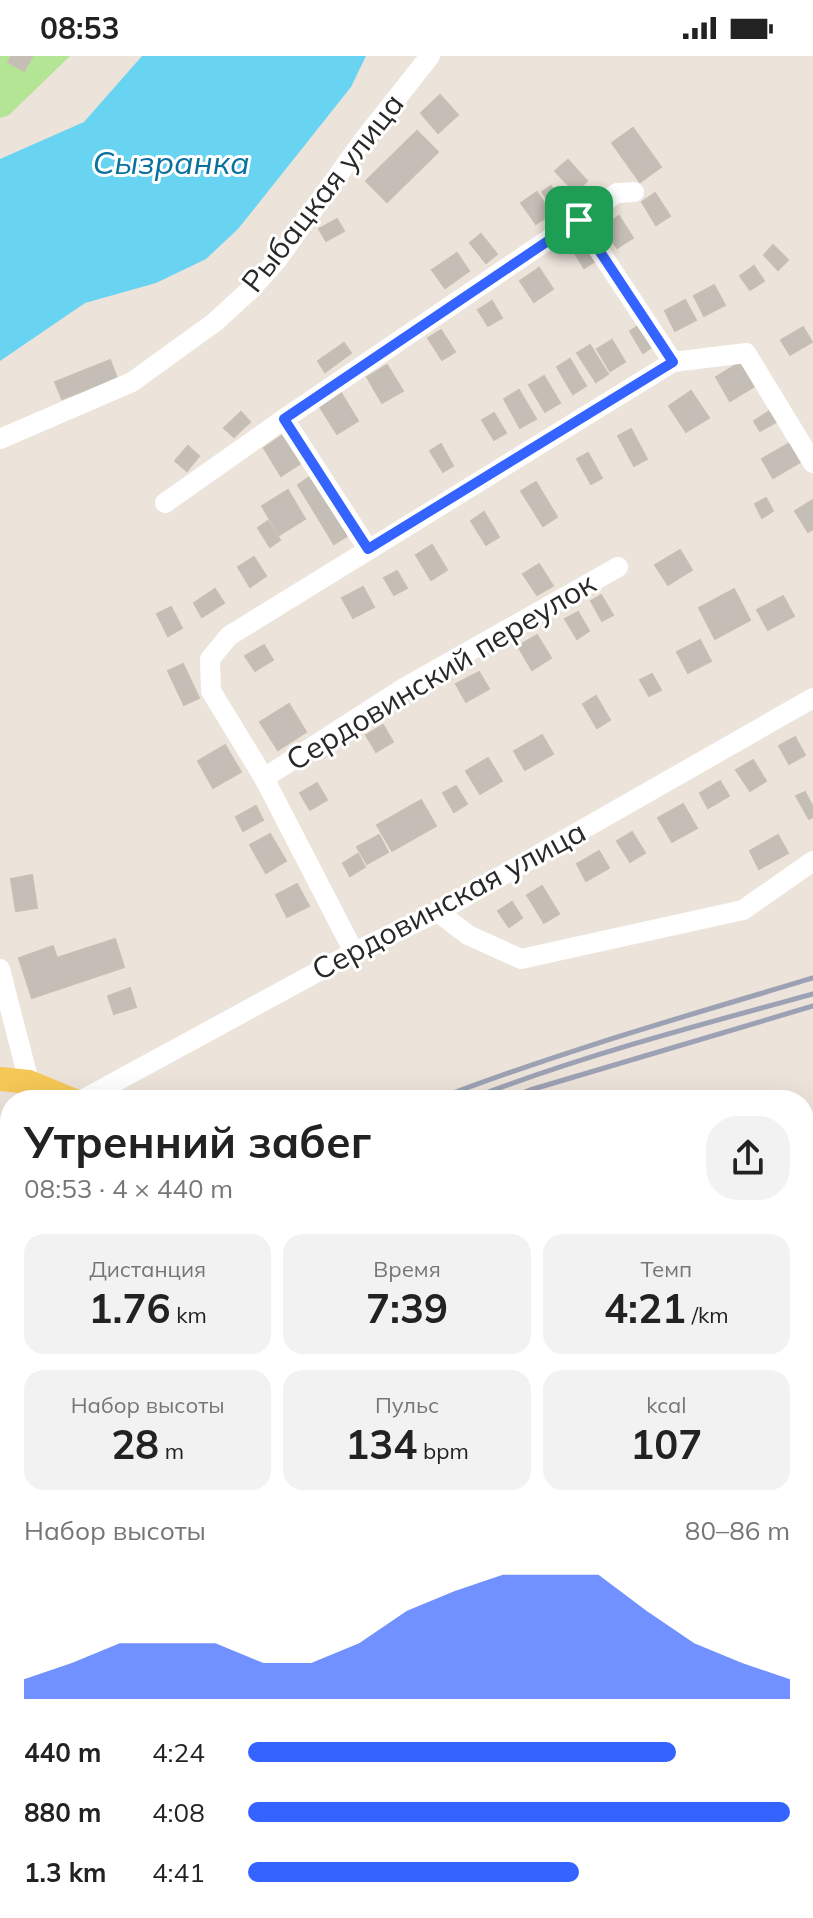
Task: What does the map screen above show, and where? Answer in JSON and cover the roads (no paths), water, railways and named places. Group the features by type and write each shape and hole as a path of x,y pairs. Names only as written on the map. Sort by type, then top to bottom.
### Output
{"main road":[{"path":"0,1079 29,1082 49,1090"}],"street":[{"name":"Рыбацкая улица","path":"0,439 132,382 215,322 277,260 362,142 430,56"},
{"path":"165,503 617,193 634,192"},
{"path":"579,220 673,362"},
{"path":"354,952 264,778 211,691 210,659 229,636 673,362 746,353 813,463"},
{"path":"284,419 368,549"},
{"name":"Сердовинский переулок","path":"264,778 404,688 618,567"},
{"name":"Сердовинская улица","path":"100,1090 354,952 438,912 813,698"},
{"path":"438,912 468,935 521,959 743,910 813,861"},
{"path":"0,969 29,1082"}],"water":[{"name":"Сызранка","path":"142,56 366,56 351,87 238,229 206,259 156,283 85,303 0,361 0,159 84,122"}],"railway":[{"path":"463,1090 576,1050 813,978"},
{"path":"494,1090 600,1054 813,994"},
{"path":"530,1090 813,1006"}]}
